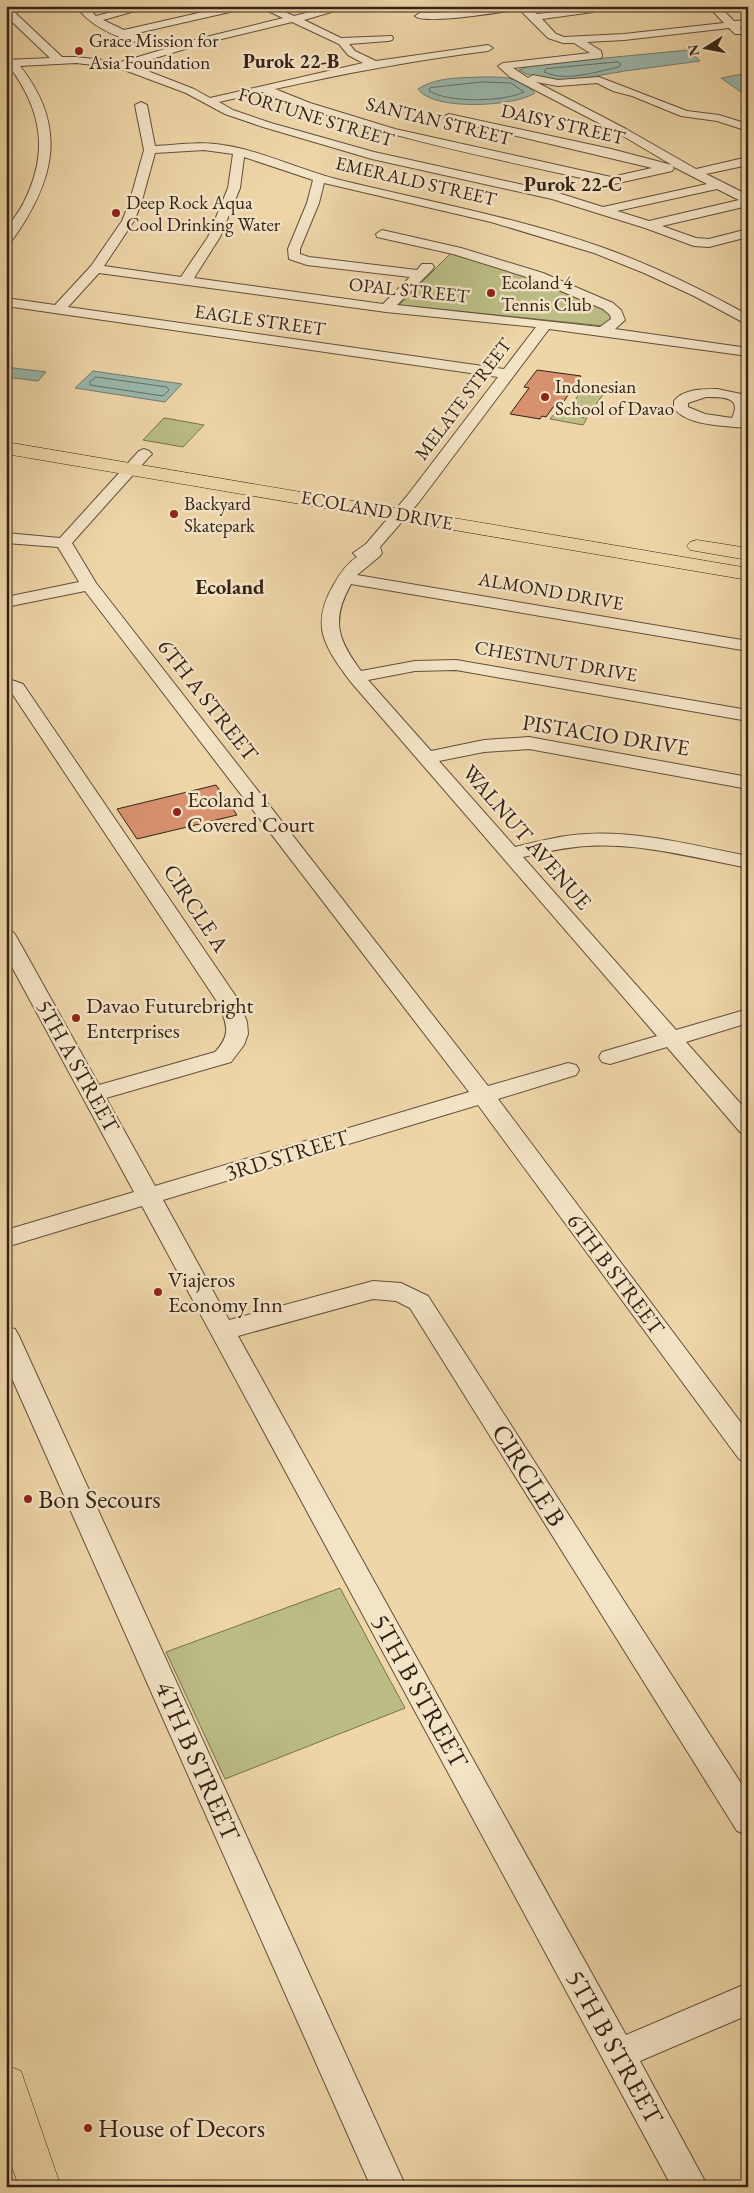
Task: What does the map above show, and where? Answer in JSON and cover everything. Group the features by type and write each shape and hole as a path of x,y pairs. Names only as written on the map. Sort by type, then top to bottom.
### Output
{"main road":[{"name":"ECOLAND DRIVE","path":"6,432 545,521"},
{"name":"ECOLAND DRIVE","path":"6,448 748,574"},
{"path":"679,543 748,554"},
{"path":"6,2085 40,2187"}],"street":[{"path":"81,6 84,11 95,19 122,34 168,50"},
{"path":"95,19 148,6"},
{"path":"122,34 244,6"},
{"path":"262,6 320,30 331,38 340,41 388,38"},
{"path":"420,16 453,15 517,6"},
{"path":"522,6 536,17 552,36 558,40 577,40 748,23"},
{"path":"713,6 732,26 748,38"},
{"path":"121,65 168,50 229,34 296,20 341,7"},
{"path":"536,17 593,9"},
{"path":"6,10 60,61"},
{"path":"577,40 597,53 597,56 503,66 514,75 622,131 683,167 748,201"},
{"path":"340,41 355,55 373,64"},
{"path":"210,101 373,64 488,48"},
{"name":"FORTUNE STREET","path":"9,63 91,61 121,65 190,91 229,112 266,125 372,155 555,196 605,210 689,240 702,243 748,233"},
{"path":"6,239 22,218 39,187 47,138 42,115 30,88 9,63"},
{"path":"514,75 558,83 599,80 617,89 635,93 685,114 719,118 748,128"},
{"name":"SANTAN STREET","path":"264,90 303,106 426,140 609,180"},
{"path":"58,310 96,269 128,221 147,166 150,150 141,105"},
{"name":"DAISY STREET","path":"449,117 611,153 668,168"},
{"name":"EMERALD STREET","path":"150,150 210,148 239,152 319,178 509,222 576,241 630,261 702,294 745,317"},
{"path":"185,281 214,237 234,188 239,152"},
{"path":"695,173 748,161"},
{"path":"540,205 555,196 609,180 668,168 683,167"},
{"path":"319,178 314,203 294,249 294,256 307,260 420,274"},
{"path":"605,210 720,185"},
{"path":"650,225 748,201"},
{"path":"509,222 525,214"},
{"path":"382,234 443,250 456,251 538,276 608,306 616,313 618,320 604,331"},
{"path":"386,308 443,250"},
{"name":"OPAL STREET","path":"96,269 386,308 604,331 748,352"},
{"name":"EAGLE STREET","path":"6,302 508,374"},
{"name":"MELATE STREET","path":"400,514 545,324"},
{"path":"6,538 64,543 144,454"},
{"name":"WALNUT AVENUE","path":"400,514 372,547 374,553 369,559 359,563 346,578 330,611 329,628 332,642 356,677 748,1127"},
{"name":"6TH A STREET","path":"64,543 88,585 483,1095"},
{"name":"ALMOND DRIVE","path":"346,578 748,646"},
{"path":"6,602 88,585"},
{"name":"CHESTNUT DRIVE","path":"356,677 415,666 456,665 748,716"},
{"name":"CIRCLE A","path":"6,683 17,688 105,816 231,1006 239,1028 236,1044 223,1057 93,1094"},
{"name":"PISTACIO DRIVE","path":"426,758 484,746 529,743 748,783"},
{"path":"510,854 544,846 590,840 650,845 748,862"},
{"name":"5TH A STREET","path":"6,936 149,1196"},
{"path":"610,1057 748,1016"},
{"name":"3RD STREET","path":"6,1239 568,1070"},
{"name":"6TH B STREET","path":"483,1095 748,1452"},
{"name":"5TH B STREET","path":"149,1196 692,2187"},
{"name":"CIRCLE B","path":"223,1331 373,1290 401,1292 419,1302 748,1821"},
{"name":"4TH B STREET","path":"6,1336 389,2187"},
{"path":"619,2054 748,1999"}],"green space":[{"name":"Ecoland 4 Tennis Club","path":"452,252 525,274 610,312 612,320 604,326 399,305"},
{"path":"585,386 607,389 592,410 570,407"},
{"path":"555,413 587,418 583,425 550,419"},
{"path":"164,418 204,425 183,447 143,440"},
{"path":"340,1588 405,1708 225,1779 166,1652"}],"water":[{"path":"688,50 700,61 567,81 547,79 526,74 519,70 533,65"},
{"path":"748,73 748,97 721,78"},
{"path":"482,77 516,80 535,93 525,98 492,104 456,104 426,96 418,89 440,80"},
{"path":"6,367 46,372 38,381 6,377"},
{"path":"93,371 182,384 165,402 75,388"}],"building":[{"name":"Indonesian School of Davao","path":"537,370 581,376 560,407 554,406 546,417 542,416 540,419 510,414 529,388 524,387"},
{"name":"Ecoland 1 Covered Court","path":"216,785 237,815 137,839 117,809"}],"place":[{"name":"Grace Mission for Asia Foundation","path":"79,51"},
{"name":"Deep Rock Aqua Cool Drinking Water","path":"116,213"},
{"name":"Ecoland 4 Tennis Club","path":"491,293"},
{"name":"Indonesian School of Davao","path":"545,397"},
{"name":"Backyard Skatepark","path":"174,514"},
{"name":"Ecoland 1 Covered Court","path":"177,812"},
{"name":"Davao Futurebright Enterprises","path":"76,1018"},
{"name":"Viajeros Economy Inn","path":"158,1292"},
{"name":"Bon Secours","path":"28,1499"},
{"name":"House of Decors","path":"88,2128"}],"district":[{"name":"Purok 22-B","path":"291,61"},
{"name":"Purok 22-C","path":"573,184"},
{"name":"Ecoland","path":"230,586"}]}
